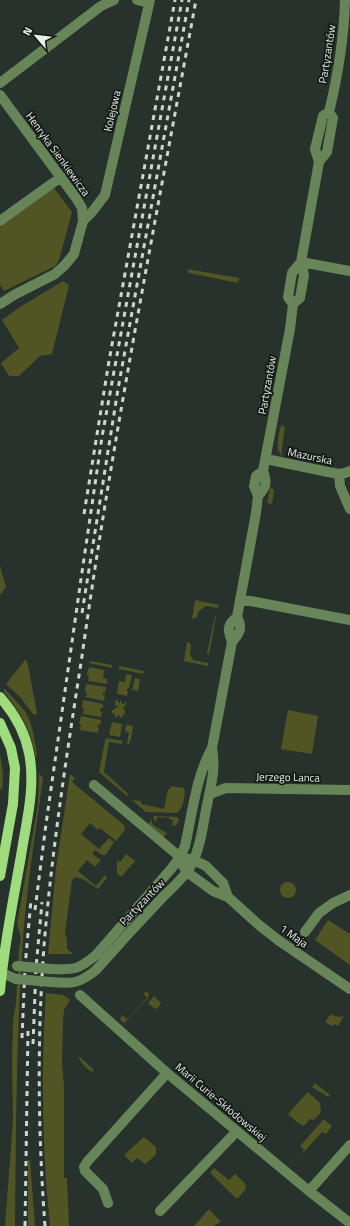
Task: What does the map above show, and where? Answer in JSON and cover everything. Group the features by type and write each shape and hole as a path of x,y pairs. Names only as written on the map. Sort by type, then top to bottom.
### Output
{"main road":[{"path":"0,697 17,720 24,737 29,754 31,776 27,818 5,944 0,991"},
{"path":"0,723 11,748 15,768 12,804 0,876"}],"street":[{"path":"0,83 100,6 114,0"},
{"path":"137,0 149,1"},
{"name":"Partyzantów","path":"1,972 17,966 68,970 78,968 86,964 107,943 164,878 180,857 185,846 200,777 212,748 232,642 228,632 230,622 237,617 258,496 266,484 263,470 286,352 293,304 300,298 303,281 304,274 301,262 319,162 315,149 323,116 329,112 343,40 346,0"},
{"name":"Kolejowa","path":"83,221 105,195 149,1"},
{"name":"Henryka Sienkiewicza","path":"0,95 61,177 82,208 83,221 74,254 65,265 56,274 14,295 0,304"},
{"path":"0,221 61,177"},
{"path":"301,262 350,271"},
{"name":"Mazurska","path":"266,458 339,474 350,471"},
{"path":"339,474 340,486 350,509"},
{"path":"240,599 350,620"},
{"name":"Partyzantów","path":"86,979 160,900 178,883 194,860 213,779 214,760 212,748"},
{"path":"213,779 226,788"},
{"name":"1 Maja","path":"94,785 180,857 194,860 206,866 223,883 228,897"},
{"name":"Jerzego Lanca","path":"210,794 226,788 350,790"},
{"name":"1 Maja","path":"180,857 181,862 187,872 214,891 228,897 278,940 350,989"},
{"path":"305,932 319,913 333,903 350,895"},
{"path":"1,972 16,979 50,982 65,983 86,979"},
{"path":"80,995 86,979"},
{"name":"Marii Curie-Skłodowskiej","path":"65,983 167,1073 309,1191 350,1223"},
{"path":"108,1204 103,1189 85,1171 84,1167 167,1073"},
{"path":"160,1211 237,1131"},
{"path":"309,1191 350,1145"}],"green space":[{"path":"54,188 72,212 59,260 55,266 4,291 0,285 0,227"},
{"path":"187,269 239,278 238,283 189,273"},
{"path":"63,281 69,285 52,354 40,356 19,376 9,376 1,363 19,348 2,320 20,307"},
{"path":"281,425 285,427 282,456 278,449 278,437"},
{"path":"270,488 274,491 272,504 267,503"},
{"path":"0,566 6,587 0,595"},
{"path":"195,600 219,605 218,608 206,606 198,612 197,617 192,619"},
{"path":"216,616 209,655 207,653"},
{"path":"187,642 190,643 191,646 190,654 193,660 208,663 208,666 184,661"},
{"path":"25,660 28,665 37,713 35,715 20,697 6,684"},
{"path":"90,661 112,665 112,668 89,663"},
{"path":"119,666 144,671 143,674 119,669"},
{"path":"89,667 104,670 103,678 107,679 107,684 88,681 89,676 87,675"},
{"path":"126,674 132,675 129,688 127,689 127,696 117,694 119,681 125,682"},
{"path":"135,678 140,679 138,691 132,690"},
{"path":"86,684 106,687 105,692 103,692 103,695 105,695 104,701 86,697"},
{"path":"4,688 25,711 30,721 37,754 36,759 32,741 25,723 4,692"},
{"path":"83,700 103,704 103,708 100,708 100,711 102,712 101,717 83,714"},
{"path":"116,700 118,700 118,703 122,701 122,704 126,702 123,709 125,710 124,716 122,715 122,718 119,717 120,715 115,717 115,714 112,713 114,708 117,708 115,705"},
{"path":"288,710 318,716 312,754 281,749"},
{"path":"81,716 101,720 100,725 97,727 99,728 98,733 80,730 81,725 79,724"},
{"path":"112,722 122,724 120,737 109,735"},
{"path":"126,725 133,726 129,744 127,744 129,732 125,731"},
{"path":"106,738 123,741 122,744 109,742 104,772 128,794 127,796 99,772"},
{"path":"0,754 3,775 2,791 0,788"},
{"path":"39,773 43,778 25,912 20,990 15,1226 5,1226 13,1120 13,1020 16,1003 19,948 21,938 17,924 38,804"},
{"path":"70,774 75,778 72,782 124,825 125,830 116,841 100,828 98,830 90,823 81,834 99,849 109,838 114,842 106,855 102,855 95,850 92,854 101,860 95,867 87,860 78,871 96,886 105,875 107,878 98,889 83,879 75,877 72,880 65,933 67,949 73,954 48,954 56,868"},
{"path":"171,786 184,788 184,801 177,813 146,812 132,800 141,801 141,804 164,809 168,789 170,789"},
{"path":"154,816 166,817 157,817 156,823 153,817"},
{"path":"168,817 177,817 179,819 178,823 172,826 173,820"},
{"path":"151,820 153,825 167,833 163,838 148,824"},
{"path":"126,854 135,861 122,876 120,876 117,873 117,860 120,862"},
{"path":"288,882 295,887 296,890 291,897 288,898 281,893 280,890 285,883"},
{"path":"328,920 350,934 350,965 315,940"},
{"path":"46,993 63,995 70,1000 64,1010 62,1063 64,1087 64,1178 67,1178 69,1226 50,1226 47,1197 43,1110 43,1051"},
{"path":"143,993 149,993 148,998 124,1023 120,1020 122,1015 127,1019 147,998"},
{"path":"154,996 161,1003 158,1008 155,1009 148,1003"},
{"path":"331,1014 334,1016 344,1016 338,1026 334,1024 332,1026 325,1022"},
{"path":"78,1057 80,1057 94,1070 92,1072 85,1067"},
{"path":"315,1083 330,1095 328,1097 312,1087"},
{"path":"308,1092 320,1103 321,1112 314,1120 310,1119 304,1126 288,1114"},
{"path":"323,1120 332,1126 326,1134 322,1132 302,1153 304,1150 300,1146"},
{"path":"144,1137 156,1147 156,1155 145,1164 137,1158 132,1163 124,1155"},
{"path":"28,1160 30,1160 35,1226 28,1226"},
{"path":"214,1168 229,1180 235,1174 245,1183 246,1189 237,1199 210,1173"},
{"path":"209,1209 221,1222 213,1226 194,1226"}],"railway":[{"path":"84,514 109,361 175,0"},
{"path":"35,910 102,437 182,0"},
{"path":"82,613 118,389 189,0"},
{"path":"45,1226 41,1156 39,1051 47,910 71,729 107,491 196,0"},
{"path":"22,1038 25,967 31,900"},
{"path":"33,1044 36,968 42,902"},
{"path":"25,1226 28,1028"}]}
